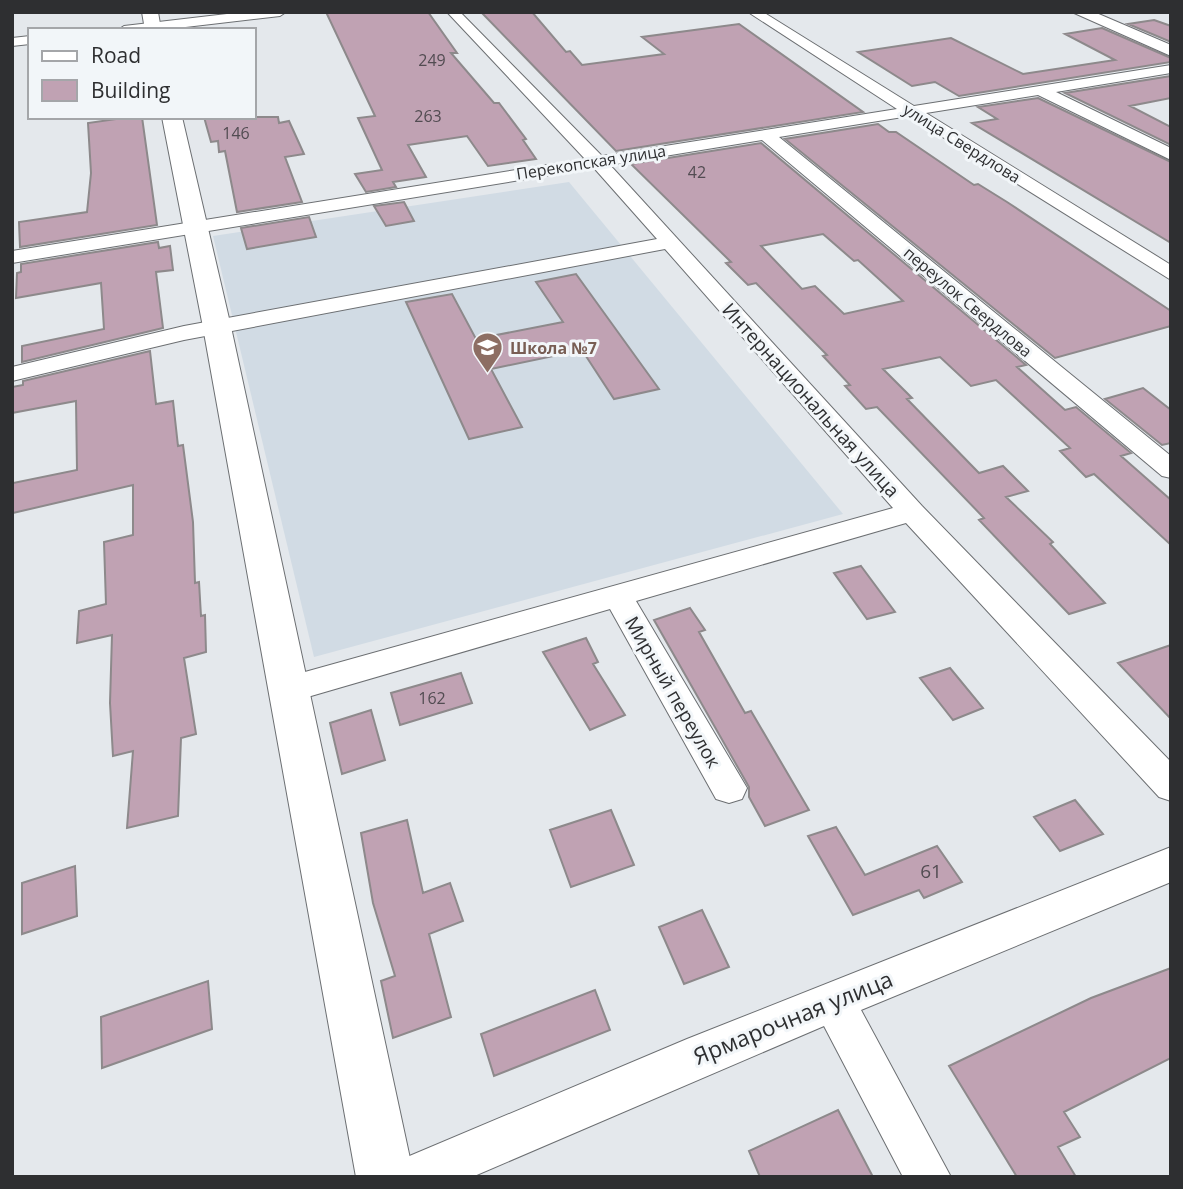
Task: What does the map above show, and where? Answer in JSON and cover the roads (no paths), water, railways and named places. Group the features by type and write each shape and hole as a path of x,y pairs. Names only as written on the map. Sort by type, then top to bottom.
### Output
{"main road":[{"path":"1080,12 1171,51"},
{"path":"172,119 217,327 286,690 385,1177"}],"street":[{"path":"132,28 152,23 280,12"},
{"name":"Интернациональная улица","path":"453,12 597,161 912,512 1171,786"},
{"name":"улица Свердлова","path":"754,12 1171,274"},
{"name":"Перекопская улица","path":"12,257 194,225 1171,69"},
{"path":"1040,90 1171,155"},
{"name":"переулок Свердлова","path":"765,134 1171,470"},
{"path":"13,374 217,327 668,243"},
{"path":"286,690 912,512"},
{"name":"Мирный переулок","path":"618,596 729,788"},
{"name":"Ярмарочная улица","path":"417,1177 833,1002 1171,864"},
{"path":"833,1002 928,1177"}],"place":[{"name":"Школа №7","path":"487,375"}]}
